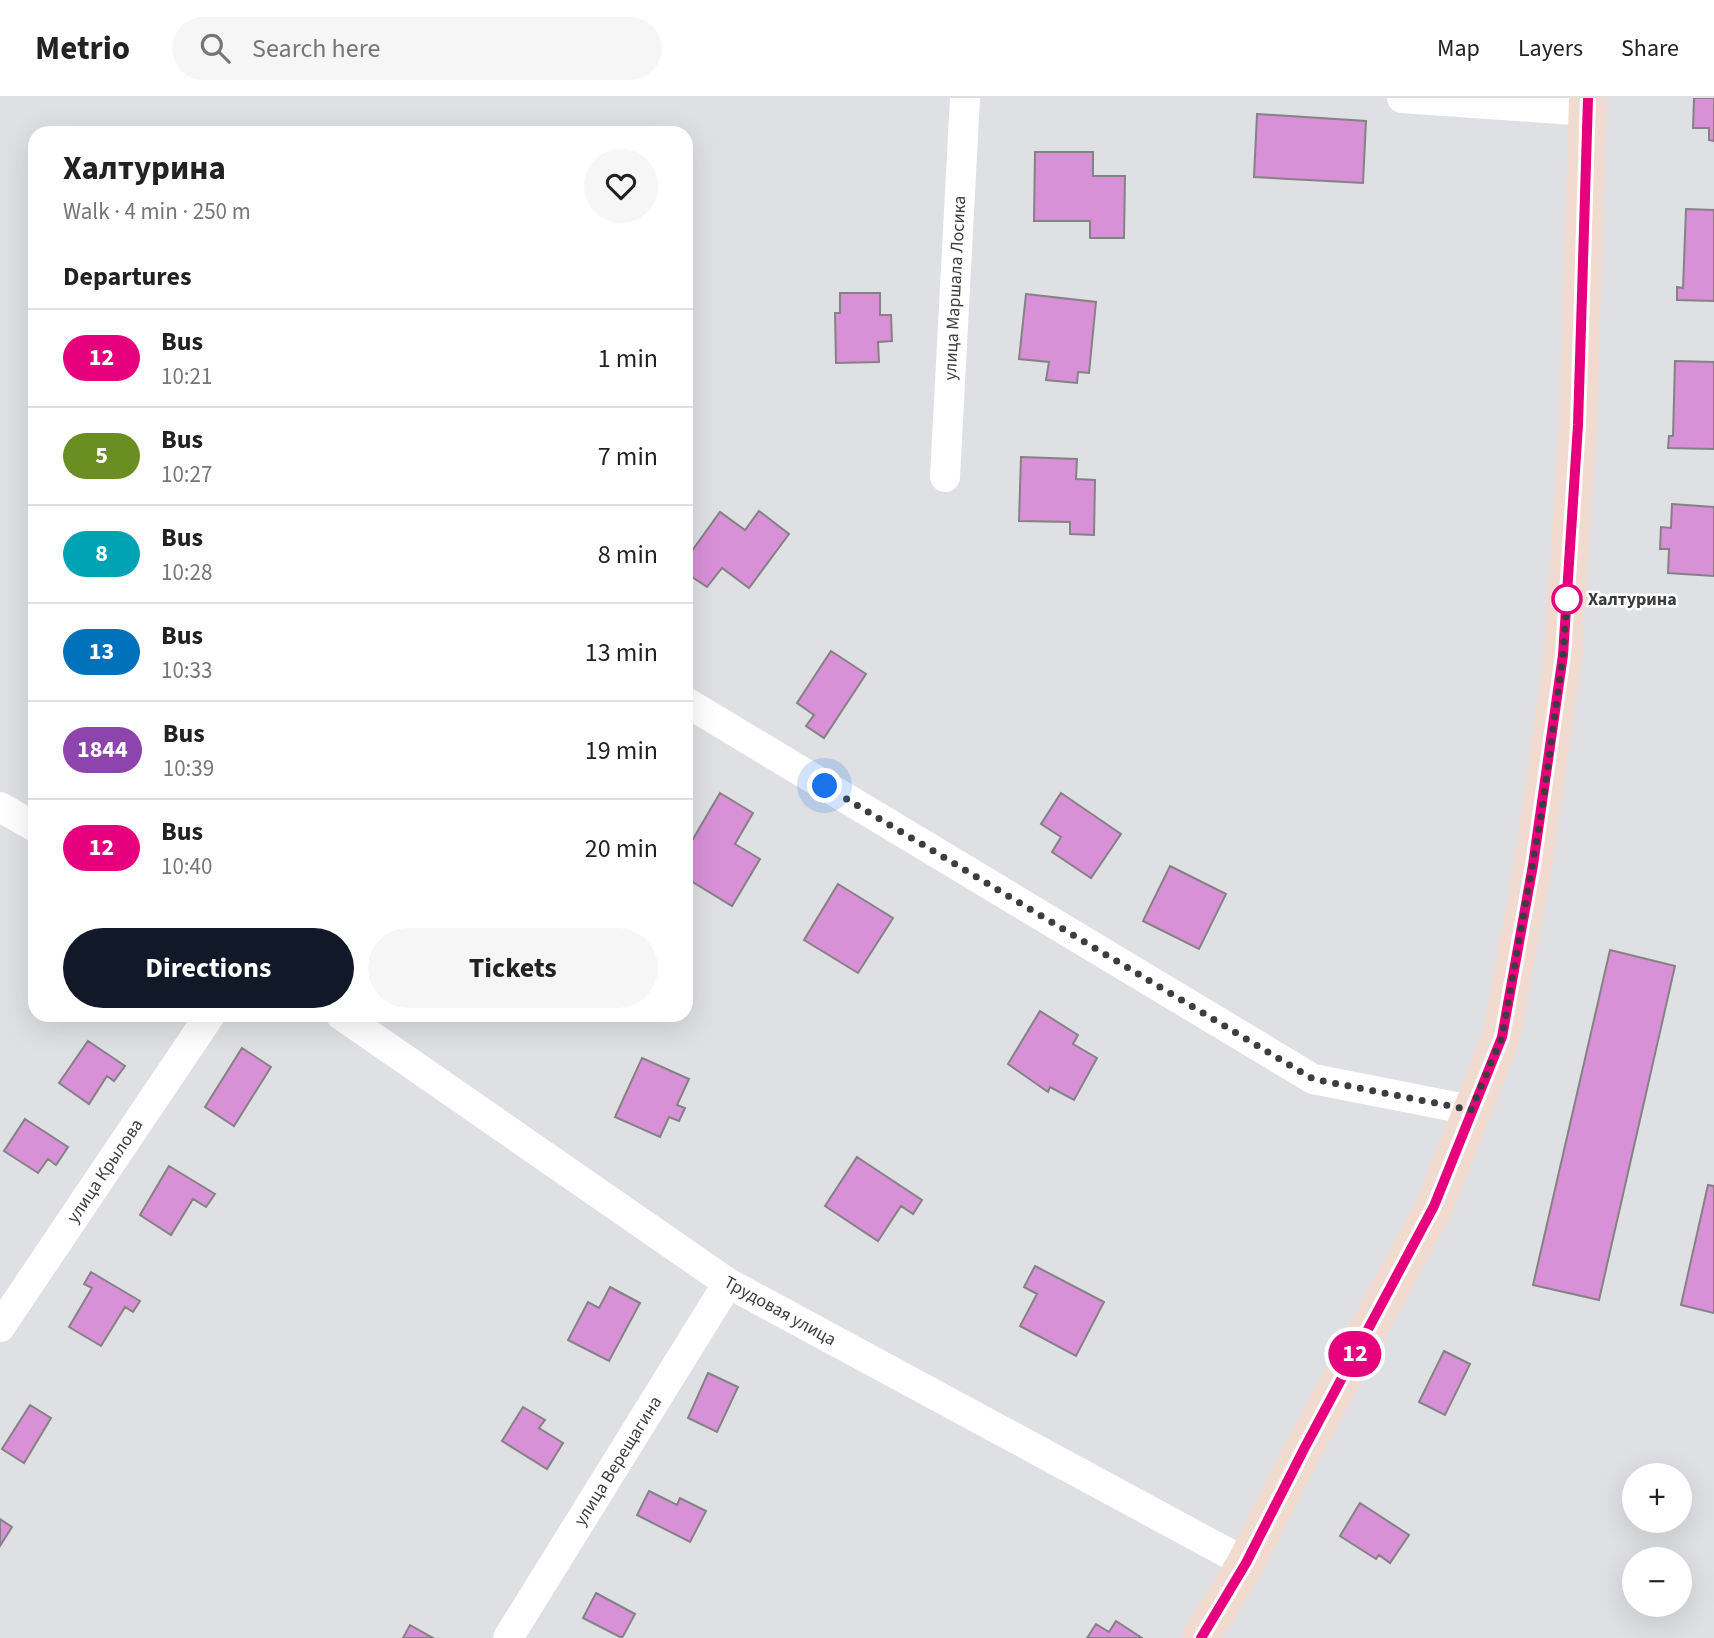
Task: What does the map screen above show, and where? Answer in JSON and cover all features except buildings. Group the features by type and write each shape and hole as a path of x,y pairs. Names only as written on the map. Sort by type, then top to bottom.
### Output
{"main road":[{"path":"1201,1638 1246,1563 1434,1206 1502,1037 1533,865 1563,655 1578,425 1587,104"}],"street":[{"name":"улица Маршала Лосика","path":"945,477 965,98"},
{"path":"1402,98 1587,104"},
{"path":"693,706 1313,1079 1471,1110"},
{"path":"0,807 28,823"},
{"name":"улица Крылова","path":"0,1327 205,1022"},
{"name":"Трудовая улица","path":"351,1022 728,1283 1246,1563"},
{"name":"улица Верещагина","path":"508,1638 728,1283"}],"bus line":[{"name":"12","path":"1201,1638 1246,1563 1434,1206 1502,1037 1542,810 1563,655 1578,425 1588,98"}],"place":[{"name":"Халтурина","path":"1567,599"}],"route":[{"path":"825,786 1313,1079 1471,1110 1502,1037 1542,810 1563,655 1567,599"}]}
